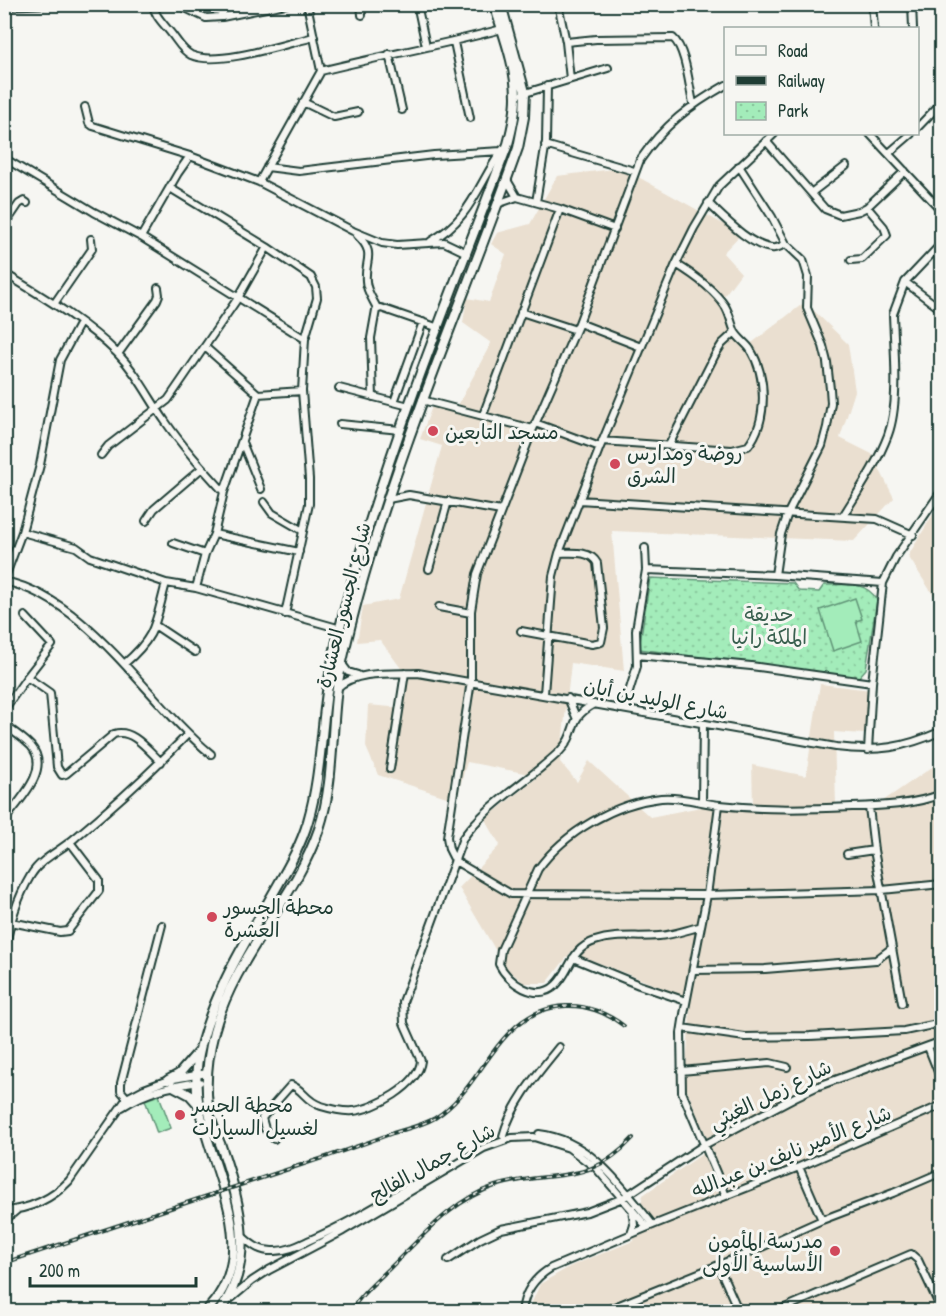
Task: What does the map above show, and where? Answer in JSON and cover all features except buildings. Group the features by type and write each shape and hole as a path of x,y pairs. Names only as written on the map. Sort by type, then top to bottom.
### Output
{"main road":[{"name":"شارع الجسور العشارة","path":"205,1311 216,1299 226,1280 233,1239 230,1206 206,1134 199,1105 197,1078 200,1049 218,992 292,860 307,825 315,788 329,681 350,592 377,497 508,144 516,95 514,74 494,4"},
{"name":"شارع الجسور العشارة","path":"221,1308 229,1297 238,1274 243,1237 237,1198 209,1113 207,1078 209,1052 230,986 285,896 317,832 327,793 337,688 359,595 388,499 422,400 507,180 522,132 525,92 501,4"},
{"path":"350,592 359,595"},
{"path":"199,1105 190,1095 170,1083 200,1049"}],"street":[{"path":"4,6 51,4"},
{"path":"153,4 156,14 183,50 206,60 314,37"},
{"path":"177,4 195,15 206,18 286,4"},
{"path":"220,4 222,17"},
{"path":"259,182 321,70 307,4"},
{"path":"361,4 362,15"},
{"path":"417,4 426,46"},
{"path":"558,4 566,42 570,79"},
{"path":"872,4 874,27"},
{"path":"912,4 913,27"},
{"path":"321,70 426,46 454,42 502,29"},
{"path":"566,42 673,38 683,58 693,104"},
{"path":"454,42 470,118"},
{"path":"389,54 402,110"},
{"path":"516,95 608,68"},
{"path":"536,202 545,145 547,86"},
{"path":"724,86 693,104 653,142 634,171 578,327 534,426 477,574 471,612 471,681 447,837 449,849 454,861 512,894 707,895 882,890 942,884"},
{"path":"303,102 334,117 358,112"},
{"path":"919,127 942,102"},
{"path":"85,107 89,123 93,126 190,156 259,182 353,231 382,243 397,245 444,242 467,253"},
{"path":"544,694 553,576 559,553 601,444 676,264 708,203 719,186 773,135"},
{"path":"871,135 942,211"},
{"path":"890,153 910,135"},
{"path":"766,141 825,209 840,215 867,207 905,171"},
{"path":"428,243 450,229 463,214 508,144"},
{"path":"545,145 634,171"},
{"path":"267,168 299,171 434,155 502,151"},
{"path":"141,237 190,156"},
{"path":"4,158 94,212 141,237 305,339"},
{"path":"739,166 772,217 786,244 799,254 806,268 807,308 823,346 831,403 822,446 788,513 779,542 775,575"},
{"path":"811,193 846,166"},
{"path":"507,180 517,197"},
{"path":"170,188 311,276 316,287 317,298 305,339 302,391 309,504 285,614"},
{"path":"497,204 517,197 560,209 615,229"},
{"path":"4,226 19,204 24,201 27,203"},
{"path":"708,203 747,237 761,245 778,248 786,244"},
{"path":"851,260 862,258 887,235 884,227 867,207"},
{"path":"483,415 560,209"},
{"path":"353,231 367,247 369,257 366,286 378,308"},
{"path":"54,304 91,251 93,247 91,239"},
{"path":"843,516 870,472 888,434 893,410 893,314 905,282 942,243"},
{"path":"100,455 108,446 158,410 168,400 238,298 267,247"},
{"path":"422,400 601,444 669,445 732,450 748,446 761,421 762,404 760,377 750,350 735,332 725,306 696,276 676,264"},
{"path":"4,273 54,304 118,354 134,373 172,430 224,492"},
{"path":"905,282 942,310"},
{"path":"118,354 158,298 158,288"},
{"path":"378,308 387,309 439,328"},
{"path":"373,397 371,338 374,313 378,308"},
{"path":"521,312 641,347"},
{"path":"394,402 423,322"},
{"path":"80,323 60,360 40,465 22,532 4,581 36,591 53,601 84,626 124,664 187,735 211,754"},
{"path":"669,445 715,355 722,344 735,332"},
{"path":"205,347 258,394 302,391"},
{"path":"339,388 409,406"},
{"path":"196,588 205,554 214,534 224,492 258,394"},
{"path":"340,424 400,430"},
{"path":"242,441 261,489"},
{"path":"146,521 154,509 202,468"},
{"path":"868,750 872,683 883,583 896,557 942,490"},
{"path":"388,499 406,495 501,511"},
{"path":"579,500 877,519 913,535"},
{"path":"429,569 448,501"},
{"path":"264,502 272,513 303,531"},
{"path":"22,532 76,547 90,557 166,583 196,588 341,629"},
{"path":"214,534 299,552"},
{"path":"172,543 205,554"},
{"path":"620,709 637,666 636,630 646,570 645,548"},
{"path":"521,631 597,644 604,636 597,563 589,555 559,553"},
{"path":"646,570 775,575 883,583"},
{"path":"124,664 144,645 156,626 166,583"},
{"path":"439,607 471,612"},
{"path":"4,710 52,645 25,616"},
{"path":"156,626 195,652"},
{"path":"637,655 751,666 872,683"},
{"path":"342,664 348,672 362,676"},
{"path":"390,770 405,673"},
{"name":"شارع الوليد بن أبان","path":"337,688 344,681 362,676 418,673 836,747 868,750 899,746 942,731"},
{"path":"27,677 47,689 51,695 57,767 62,775 114,734 120,732 129,733 161,762"},
{"path":"274,1139 265,1129 262,1118 291,1085 296,1086 311,1102 339,1111 352,1111 382,1101 402,1089 415,1076 421,1061 404,1023 403,1002 459,848 468,832 561,750 572,733 576,717 568,698"},
{"path":"576,717 594,704"},
{"path":"702,802 703,724"},
{"path":"4,725 32,747 38,763 33,781 4,820"},
{"path":"4,957 8,926 32,874 43,861 70,843 161,762 187,735"},
{"path":"699,927 666,935 622,936 594,941 583,947 573,958 557,984 544,990 530,991 522,988 513,982 499,964 501,950 538,869 554,849 599,819 622,808 650,800 668,798 719,805 798,810 869,807 923,801 942,794"},
{"path":"719,805 707,895 699,927 682,1028 681,1071 682,1092 726,1196"},
{"path":"869,807 874,850 902,1003"},
{"path":"8,926 60,932 70,930 100,886 99,880 70,843"},
{"path":"847,854 874,850"},
{"path":"126,1098 121,1091 121,1083 162,925"},
{"path":"693,970 765,969 876,960 892,948"},
{"path":"573,958 686,1001"},
{"path":"682,1028 737,1036 810,1036 904,1031 942,1023"},
{"name":"شارع زمل الغيثي","path":"448,1260 472,1243 501,1229 586,1212 626,1197 704,1145 816,1087 942,1041"},
{"path":"503,1136 507,1122 524,1094 559,1047"},
{"path":"928,1047 942,1082"},
{"path":"681,1071 770,1063 787,1067"},
{"path":"4,1211 38,1204 60,1190 126,1098 144,1089 207,1078"},
{"path":"117,1111 138,1097 170,1083"},
{"name":"شارع الأمير نايف بن عبدالله","path":"522,1311 526,1294 541,1274 572,1258 800,1167 942,1106"},
{"name":"شارع جمال الفالح","path":"243,1237 254,1247 264,1250 274,1251 295,1246 329,1232 472,1151 503,1136 514,1134 537,1134 571,1144 602,1165 650,1226"},
{"name":"شارع جمال الفالح","path":"221,1308 252,1281 269,1270 351,1227 503,1140 534,1137 569,1148 596,1168 626,1197 632,1208 650,1226"},
{"path":"800,1167 822,1220"},
{"path":"602,1311 942,1172"},
{"path":"632,1208 634,1225 632,1234"},
{"path":"4,1221 17,1210"},
{"path":"775,1311 911,1254 918,1260 942,1311"},
{"path":"718,1265 739,1311"}],"shaded area":[{"path":"622,168 741,234 723,253 741,273 724,296 744,349 805,302 848,344 855,391 840,438 872,454 894,498 854,541 612,531 624,671 571,663 560,762 577,782 589,761 650,817 711,805 753,807 752,765 806,776 820,684 871,690 864,734 834,732 836,806 883,801 941,761 942,880 937,881 939,949 942,950 941,1311 528,1311 540,1284 571,1266 633,1241 643,1195 711,1148 685,1085 691,999 571,952 547,983 524,983 506,968 459,888 500,845 485,819 539,776 467,762 456,800 378,775 366,747 368,705 402,708 406,675 380,640 357,642 363,606 399,599 442,446 420,439 433,404 456,409 491,343 463,323 467,298 489,302 506,254 491,244 497,233 530,224 557,176"},
{"path":"941,501 941,607 908,556"}],"green space":[{"name":"حديقة الملكة رانيا","path":"650,578 793,583 799,591 819,592 824,585 861,586 877,600 866,669 858,678 639,649"},
{"path":"855,598 862,619 856,621 862,641 833,651 820,610"},
{"path":"159,1095 171,1128 157,1133 145,1100"}],"railway":[{"path":"4,1263 322,1158 435,1118 467,1088 507,1035 523,1020 543,1010 566,1006 590,1008 611,1017 624,1026"},
{"path":"351,1312 364,1294 426,1232 465,1200 479,1192 515,1181 584,1171 616,1154 633,1138"}],"place":[{"name":"مسجد التابعين","path":"433,431"},
{"name":"روضة ومدارس الشرق","path":"615,464"},
{"name":"محطة الجسور العشرة","path":"212,917"},
{"name":"محطة الجسر لغسيل السيارات","path":"180,1115"},
{"name":"مدرسة المأمون الأساسية الأولى","path":"835,1251"}]}
